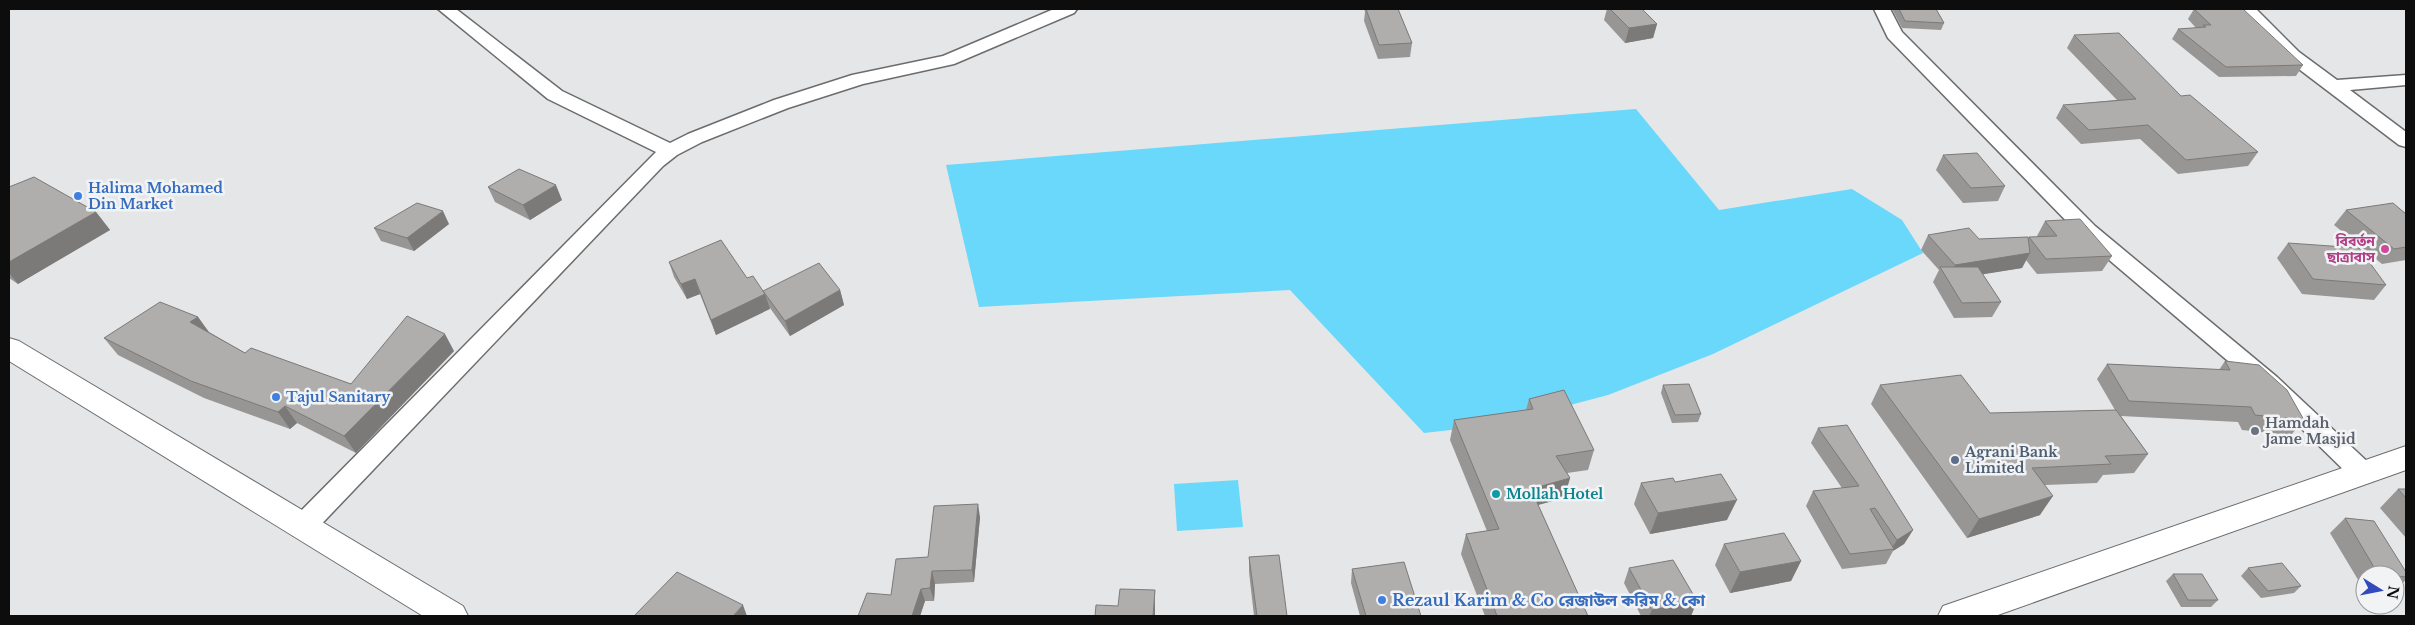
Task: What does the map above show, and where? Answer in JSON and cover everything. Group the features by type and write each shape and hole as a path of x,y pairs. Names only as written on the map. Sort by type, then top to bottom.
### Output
{"highway":[{"path":"9,348 451,616"},
{"path":"1955,616 2406,458"}],"street":[{"path":"446,9 555,95 670,151"},
{"path":"302,527 649,169 670,151 695,138 781,104 859,79 948,60 1068,9"},
{"path":"1882,9 1894,34 2088,231 2269,383 2363,473"},
{"path":"2246,9 2293,56 2406,141"},
{"path":"2332,86 2406,80"}],"water":[{"path":"1636,109 1719,210 1852,189 1902,220 1923,253 1713,354 1608,395 1495,425 1424,433 1290,290 979,307 946,165"},
{"path":"1238,480 1243,527 1177,531 1174,484"}],"building":[{"path":"1366,9 1398,9 1412,43 1379,45"},
{"path":"1610,9 1642,9 1657,24 1629,28"},
{"path":"1899,9 1936,9 1944,23 1905,21"},
{"path":"2194,9 2243,9 2303,65 2226,67 2178,29 2211,25"},
{"path":"2119,33 2181,96 2190,95 2258,152 2186,160 2148,125 2089,130 2063,105 2136,99 2074,35"},
{"path":"1977,153 2005,186 1971,188 1943,155"},
{"path":"519,169 556,185 523,205 488,187"},
{"path":"34,177 96,212 9,262 9,187"},
{"path":"417,203 443,211 407,238 374,228"},
{"path":"2393,203 2406,214 2406,247 2394,249 2346,210"},
{"path":"2080,219 2112,256 2046,259 2029,237 2057,236 2045,221"},
{"path":"1969,228 1979,239 2028,237 2030,253 1955,265 1928,235"},
{"path":"721,240 747,278 753,276 765,294 711,320 695,279 681,284 669,262"},
{"path":"2288,243 2359,248 2386,285 2313,279"},
{"path":"819,263 840,290 785,321 763,291"},
{"path":"1940,267 1978,267 2001,302 1962,303"},
{"path":"160,302 198,317 190,322 245,353 251,348 351,384 407,316 445,334 344,436 285,406 278,412 191,381 104,338"},
{"path":"2225,361 2259,365 2287,390 2304,420 2255,415 2251,407 2129,401 2107,364 2230,370"},
{"path":"1961,375 1990,413 2116,410 2148,454 2105,456 2111,464 2032,468 2053,496 1979,519 1880,385"},
{"path":"1689,384 1701,414 1675,415 1663,385"},
{"path":"1564,390 1594,450 1556,456 1570,478 1531,489 1588,616 1497,616 1466,534 1499,529 1454,420 1533,409 1529,399"},
{"path":"1847,425 1913,530 1897,540 1875,508 1870,509 1894,549 1850,554 1813,491 1859,486 1818,428"},
{"path":"1721,474 1737,500 1658,513 1641,483 1673,478 1675,482"},
{"path":"2398,489 2406,489 2406,498"},
{"path":"978,504 972,570 932,571 930,588 921,589 912,616 858,616 867,593 891,595 896,559 928,557 934,506"},
{"path":"2345,518 2374,521 2402,565 2373,565"},
{"path":"1784,533 1801,561 1740,572 1724,544"},
{"path":"1279,555 1287,616 1257,616 1249,557"},
{"path":"1673,560 1697,601 1652,610 1629,568"},
{"name":"Rezaul Karim & Co রেজাউল করিম & কো","path":"1404,562 1421,616 1366,616 1352,569"},
{"path":"2282,563 2301,586 2268,591 2248,568"},
{"path":"677,572 743,605 733,616 634,616"},
{"path":"2173,574 2202,574 2218,600 2188,600"},
{"path":"1120,589 1155,590 1153,616 1095,616 1096,605 1118,606"}],"place":[{"name":"Halima Mohamed Din Market","path":"78,196"},
{"name":"বিবর্তন ছাত্রাবাস","path":"2385,249"},
{"name":"Tajul Sanitary","path":"276,397"},
{"name":"Hamdah Jame Masjid","path":"2255,431"},
{"name":"Agrani Bank Limited","path":"1955,460"},
{"name":"Mollah Hotel","path":"1496,494"},
{"name":"Rezaul Karim & Co রেজাউল করিম & কো","path":"1382,600"}]}
